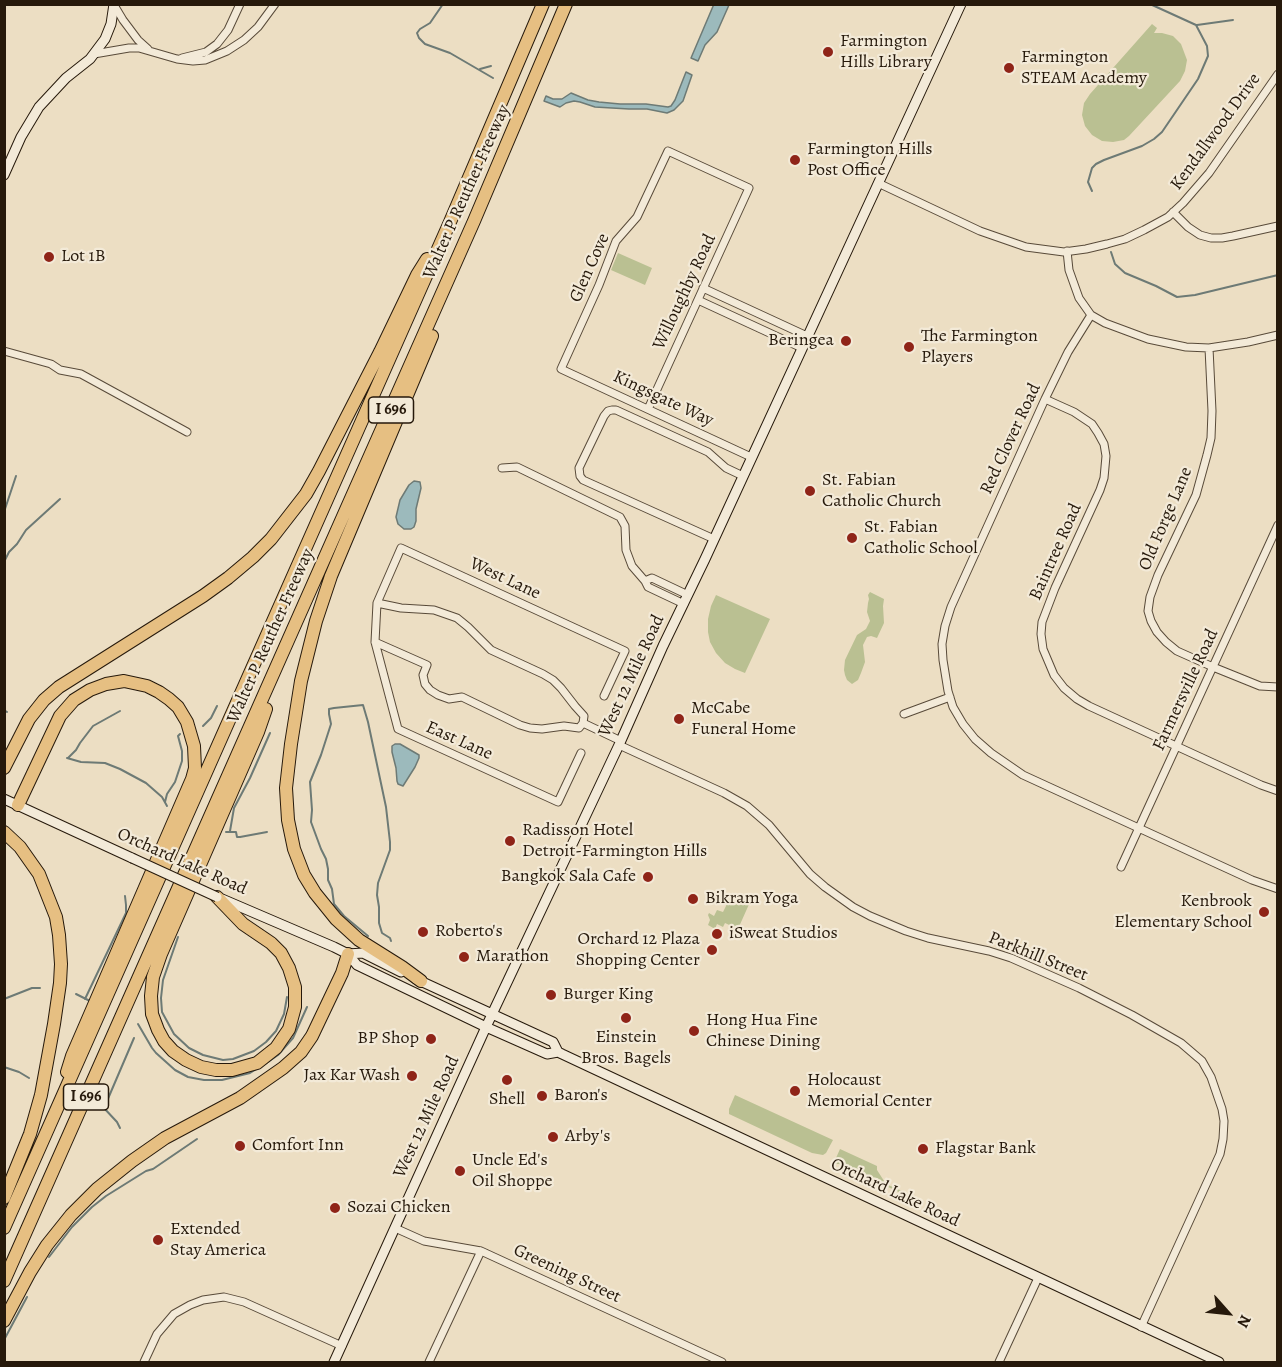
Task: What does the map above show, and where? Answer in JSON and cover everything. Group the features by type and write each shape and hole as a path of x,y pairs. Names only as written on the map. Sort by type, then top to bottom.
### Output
{"highway":[{"name":"Walter P Reuther Freeway","path":"4,1228 450,222 543,4"},
{"name":"Walter P Reuther Freeway","path":"4,1281 474,221 566,4"},
{"path":"421,981 359,940 336,919 315,893 304,875 294,849 288,820 286,788 301,681 318,613 335,566 426,352 474,221"},
{"path":"4,768 29,719 44,700 67,682 228,578 253,557 288,519 320,471 417,275 450,222"},
{"path":"217,897 243,924 271,943 281,953 295,987 295,1007 289,1029 276,1048 257,1063 232,1070 201,1067 173,1051 158,1030 152,1014 153,977 160,954 258,732 290,636"},
{"path":"18,805 60,716 74,700 90,690 124,681 147,686 178,707 187,722 194,746 195,768 192,779 72,1056 54,1117"},
{"path":"4,832 20,847 39,874 56,917 60,964 60,983 41,1095 30,1134 4,1198"},
{"path":"4,1321 40,1255 71,1215 97,1189 165,1138 240,1098 283,1068 301,1052 312,1036 342,973 348,954"}],"main road":[{"name":"West 12 Mile Road","path":"334,1362 486,1027 961,4"},
{"path":"4,175 21,137 39,106 94,54 105,39 113,17 114,5"},
{"name":"Orchard Lake Road","path":"4,799 217,897 348,954 357,965 486,1027 547,1054 558,1052 1219,1362"},
{"name":"Orchard Lake Road","path":"348,954 363,953 553,1042 558,1052"}],"street":[{"path":"177,59 200,55 212,49 228,30 240,4"},
{"path":"94,54 139,48 177,59 198,61 227,51 253,32 275,4"},
{"path":"114,5 123,20 150,51"},
{"name":"Kendallwood Drive","path":"878,183 980,231 1026,247 1067,251 1086,249 1125,239 1168,217 1183,203 1209,173 1278,74"},
{"name":"Glen Cove","path":"561,369 598,289 616,241 637,217 668,151 749,188"},
{"name":"Willoughby Road","path":"648,409 749,188"},
{"path":"1173,212 1188,227 1200,235 1211,238 1222,238 1278,226"},
{"path":"1067,251 1069,270 1078,297 1091,315 1106,323 1148,339 1186,347 1209,348 1278,335"},
{"path":"704,288 807,336"},
{"path":"698,300 802,348"},
{"name":"Red Clover Road","path":"1091,315 1068,352 1045,399 951,607 942,644 953,707 975,739 1023,775 1278,889"},
{"name":"Old Forge Lane","path":"1209,348 1211,438 1196,495 1150,597 1148,611 1150,621 1157,632 1177,651 1260,686 1278,687"},
{"path":"4,351 51,364 60,370 81,374 187,432"},
{"name":"Kingsgate Way","path":"561,369 751,457"},
{"name":"Baintree Road","path":"1045,399 1074,412 1092,424 1104,444 1106,456 1104,478 1100,490 1042,622 1042,650 1054,675 1064,688 1089,706 1261,786 1278,791"},
{"path":"714,539 583,480 579,468 604,416 608,411 616,410 708,452 726,468 743,476"},
{"path":"502,468 517,467 620,517 625,526 628,559 648,587 686,600"},
{"name":"Farmersville Road","path":"1121,867 1278,525"},
{"name":"West Lane","path":"376,623 377,603 400,548 625,651 604,696"},
{"path":"375,642 427,666 423,675 425,684 438,695 449,699 462,697 530,728 564,726 579,728 583,723 584,716 553,681 491,650 457,618 434,610 401,608 377,603"},
{"name":"East Lane","path":"376,623 375,642 398,729 558,802 581,753"},
{"path":"904,714 950,697"},
{"name":"Parkhill Street","path":"583,723 747,806 769,825 810,874 853,907 906,932 989,951 1017,960 1079,988 1147,1023 1181,1043 1202,1061 1222,1109 1224,1121 1220,1154 1141,1327"},
{"name":"Greening Street","path":"395,1228 424,1241 482,1251 722,1362"},
{"path":"429,1362 482,1251"},
{"path":"999,1362 1038,1278"},
{"path":"144,1362 157,1334 174,1314 203,1300 224,1298 244,1302 342,1346"}],"green space":[{"path":"1152,24 1157,28 1154,33 1173,36 1181,44 1187,60 1185,71 1180,81 1129,136 1124,140 1102,141 1092,135 1085,126 1082,115 1084,103"},
{"path":"618,253 652,268 645,285 611,270"},
{"path":"870,592 884,599 884,623 877,638 867,637 863,645 865,662 858,680 852,684 845,675 845,660 857,635 866,629 870,621 867,612"},
{"path":"716,595 770,619 745,673 725,663 710,642 708,619"},
{"path":"732,894 750,902 738,929 725,923 723,927 717,924 715,929 708,925 709,913 714,916 717,910 723,912"},
{"path":"735,1095 833,1140 826,1153 823,1155 812,1153 729,1114"},
{"path":"840,1149 877,1166 886,1184 904,1192 903,1194 836,1164"}],"water":[{"path":"714,4 729,5 717,32 705,45 698,61 691,58"},
{"path":"686,72 692,75 683,101 667,113 647,109 595,107 574,101 560,107 544,101 546,96 562,99 571,93 599,102 668,107 675,100"},
{"path":"414,481 420,482 421,488 416,521 411,529 404,529 398,524 396,517 400,500"},
{"path":"400,744 419,755 415,767 403,786 397,781 392,752 392,746"}],"waterway":[{"path":"443,4 430,23 417,33 419,38 425,44 450,53 493,78"},
{"path":"1092,191 1088,182 1092,168 1104,160 1142,146 1162,132 1198,79 1208,56 1207,46 1196,25 1150,4"},
{"path":"1197,25 1233,20"},
{"path":"480,69 491,66"},
{"path":"1111,252 1115,264 1125,273 1177,297 1195,295 1278,275"},
{"path":"4,512 16,476"},
{"path":"4,562 26,530 60,499"},
{"path":"368,936 344,916 334,904 326,859 311,822 310,782 331,724 329,709 363,705 386,807 390,850 378,883 377,895 382,933 391,941"},
{"path":"203,726 211,718 217,706"},
{"path":"68,758 93,726 120,711"},
{"path":"230,831 234,808 270,733"},
{"path":"165,802 182,761 178,736 180,734"},
{"path":"67,758 81,762 105,763 120,769 146,783 162,797 167,806"},
{"path":"226,832 236,832 237,837 267,832"},
{"path":"85,999 126,913 125,896"},
{"path":"178,937 163,980 162,1012 174,1034 189,1048 203,1055 223,1060 233,1059 254,1051 276,1031 284,1014 287,997"},
{"path":"4,999 32,988 40,988"},
{"path":"76,994 90,1001"},
{"path":"265,1064 278,1055 293,1038 307,1007"},
{"path":"138,1024 156,1053 175,1070 188,1077 222,1080 250,1073 258,1068"},
{"path":"104,1108 134,1038"},
{"path":"4,1067 29,1078"},
{"path":"103,1107 120,1128"},
{"path":"49,1257 72,1227 92,1207 197,1139"},
{"path":"4,1340 27,1297"}],"place":[{"name":"Farmington Hills Library","path":"828,52"},
{"name":"Farmington STEAM Academy","path":"1009,68"},
{"name":"Farmington Hills Post Office","path":"795,160"},
{"name":"Lot 1B","path":"49,257"},
{"name":"Beringea","path":"846,341"},
{"name":"The Farmington Players","path":"909,347"},
{"name":"St. Fabian Catholic Church","path":"810,491"},
{"name":"St. Fabian Catholic School","path":"852,538"},
{"name":"McCabe Funeral Home","path":"679,719"},
{"name":"Radisson Hotel Detroit-Farmington Hills","path":"510,841"},
{"name":"Bangkok Sala Cafe","path":"648,877"},
{"name":"Bikram Yoga","path":"693,899"},
{"name":"Kenbrook Elementary School","path":"1264,912"},
{"name":"Roberto's","path":"423,932"},
{"name":"iSweat Studios","path":"717,934"},
{"name":"Orchard 12 Plaza Shopping Center","path":"712,950"},
{"name":"Marathon","path":"464,957"},
{"name":"Burger King","path":"551,995"},
{"name":"Einstein Bros. Bagels","path":"626,1018"},
{"name":"Hong Hua Fine Chinese Dining","path":"694,1031"},
{"name":"BP Shop","path":"431,1039"},
{"name":"Jax Kar Wash","path":"412,1076"},
{"name":"Shell","path":"507,1080"},
{"name":"Holocaust Memorial Center","path":"795,1091"},
{"name":"Baron's","path":"542,1096"},
{"name":"Arby's","path":"553,1137"},
{"name":"Comfort Inn","path":"240,1146"},
{"name":"Flagstar Bank","path":"923,1149"},
{"name":"Uncle Ed's Oil Shoppe","path":"460,1171"},
{"name":"Sozai Chicken","path":"335,1208"},
{"name":"Extended Stay America","path":"158,1240"}]}
